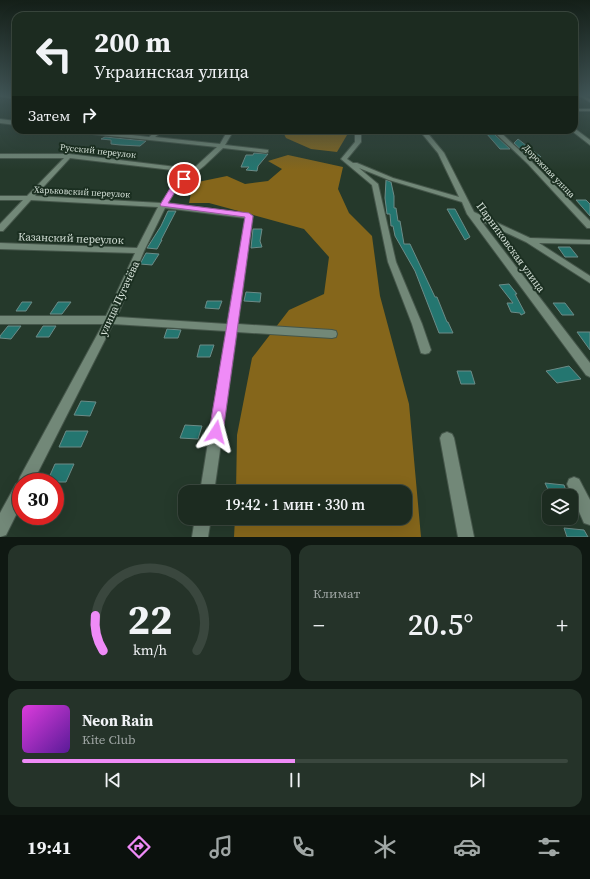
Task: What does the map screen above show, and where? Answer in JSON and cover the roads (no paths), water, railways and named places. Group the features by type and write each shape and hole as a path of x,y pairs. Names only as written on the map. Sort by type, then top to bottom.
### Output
{"street":[{"path":"1,121 12,122"},
{"path":"578,133 590,143"},
{"path":"107,134 266,151"},
{"path":"150,139 156,134"},
{"name":"улица Пугачёва","path":"30,473 110,320 140,251 163,205 175,186 222,146 229,134"},
{"path":"344,159 358,142 358,134"},
{"name":"Парниковская улица","path":"425,134 441,153 470,212 590,372"},
{"name":"Дорожная улица","path":"499,134 590,226"},
{"name":"Русский переулок","path":"0,156 69,156 194,171"},
{"path":"0,229 31,198 69,156"},
{"path":"344,159 391,179 465,201"},
{"path":"344,159 375,184 392,262 417,324 425,350"},
{"name":"Харьковский переулок","path":"0,198 31,198 163,205 249,216 233,328"},
{"path":"470,212 529,240 590,280"},
{"path":"529,240 590,242"},
{"name":"Казанский переулок","path":"0,246 140,251"},
{"path":"0,320 110,320 332,334"},
{"path":"208,485 233,328"},
{"path":"447,438 466,537"},
{"path":"574,484 590,517"},
{"path":"0,529 12,506"},
{"path":"200,537 202,525"}]}
